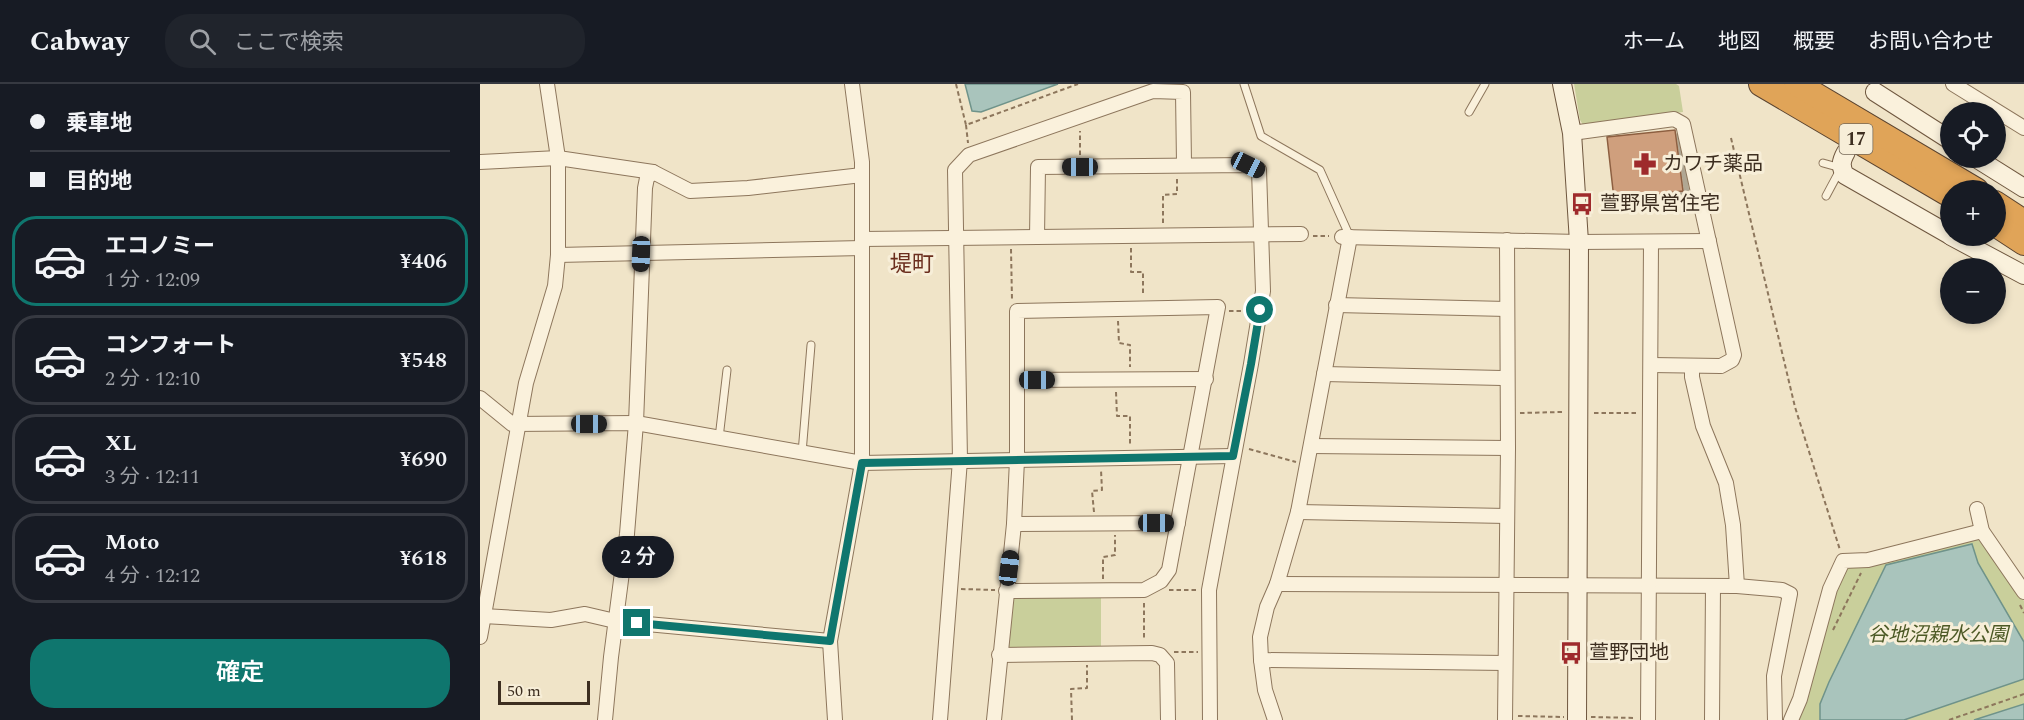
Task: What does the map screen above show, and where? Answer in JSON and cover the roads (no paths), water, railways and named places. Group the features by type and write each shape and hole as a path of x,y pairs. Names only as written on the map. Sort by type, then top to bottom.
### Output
{"highway":[{"name":"17","path":"1761,84 1940,189"},
{"name":"17","path":"1797,84 1959,180"},
{"path":"2006,210 2024,222"},
{"path":"2006,231 2024,243"}],"street":[{"path":"480,637 526,383 555,286 558,255 558,158 547,84"},
{"path":"836,720 830,641 862,463 862,175 852,84"},
{"path":"1562,84 1572,133 1579,242 1577,718"},
{"path":"1953,84 2024,128"},
{"path":"940,720 960,460 955,170 969,155 1153,91 1183,92 1180,164"},
{"path":"1871,92 1940,134"},
{"path":"1572,133 1674,119 1683,124 1734,355 1732,360 1721,366 1651,365"},
{"path":"480,162 558,158 653,172 690,191 748,188 862,175"},
{"path":"1843,160 1845,175 1856,183 1940,229"},
{"path":"1037,237 1038,167 1180,164 1248,165 1259,170 1263,235 1263,291 1209,590 1210,720"},
{"path":"1992,168 2024,188"},
{"path":"605,720 627,534 636,423 645,188 647,178 653,172"},
{"path":"558,255 641,254 955,238 1308,235"},
{"path":"1275,720 1265,690 1260,637 1298,512 1336,305 1345,237 1651,243 1709,241"},
{"path":"1505,718 1508,447 1507,240"},
{"path":"1648,719 1651,243"},
{"path":"1970,246 2024,275"},
{"path":"1336,305 1507,309"},
{"path":"994,720 999,655 1006,591 1014,524 1017,460 1017,311 1218,308 1169,570 1161,581 1144,590 1006,591"},
{"path":"1692,366 1692,377 1702,426 1726,483 1733,525 1737,586"},
{"path":"1324,374 1502,378"},
{"path":"1017,380 1206,379"},
{"path":"480,398 512,424 636,423 862,463 1191,456 1234,450"},
{"path":"1311,446 1508,447"},
{"path":"1977,509 1982,531 2024,592"},
{"path":"1298,512 1507,516"},
{"path":"1014,524 1178,523"},
{"path":"1791,720 1800,699 1830,589 1843,561 1868,560 1982,531"},
{"path":"1276,584 1737,586 1782,590 1790,594 1774,676 1775,720"},
{"path":"1712,720 1713,586"},
{"path":"483,616 551,620 585,614 615,621 830,641"},
{"path":"999,655 1148,653 1160,655 1167,663 1168,720"},
{"path":"1261,660 1505,663"}],"lane":[{"path":"1244,84 1262,136 1320,170 1345,237"},
{"path":"1468,112 1485,84"},
{"path":"1823,163 1843,160"},
{"path":"1826,196 1843,160"},
{"path":"802,453 811,345"},
{"path":"719,438 727,370"}],"water":[{"path":"965,84 1058,84 981,112 972,111"},
{"name":"谷地沼親水公園","path":"1972,544 1978,563 2024,642 2024,679 1904,720 1820,720 1820,704 1829,682 1886,565"},
{"path":"2024,704 2024,720 1974,720"}],"place":[{"name":"カワチ薬品","path":"1645,164"},
{"name":"萱野県営住宅","path":"1582,204"},
{"name":"萱野団地","path":"1571,653"}],"district":[{"name":"堤町","path":"912,264"}]}
